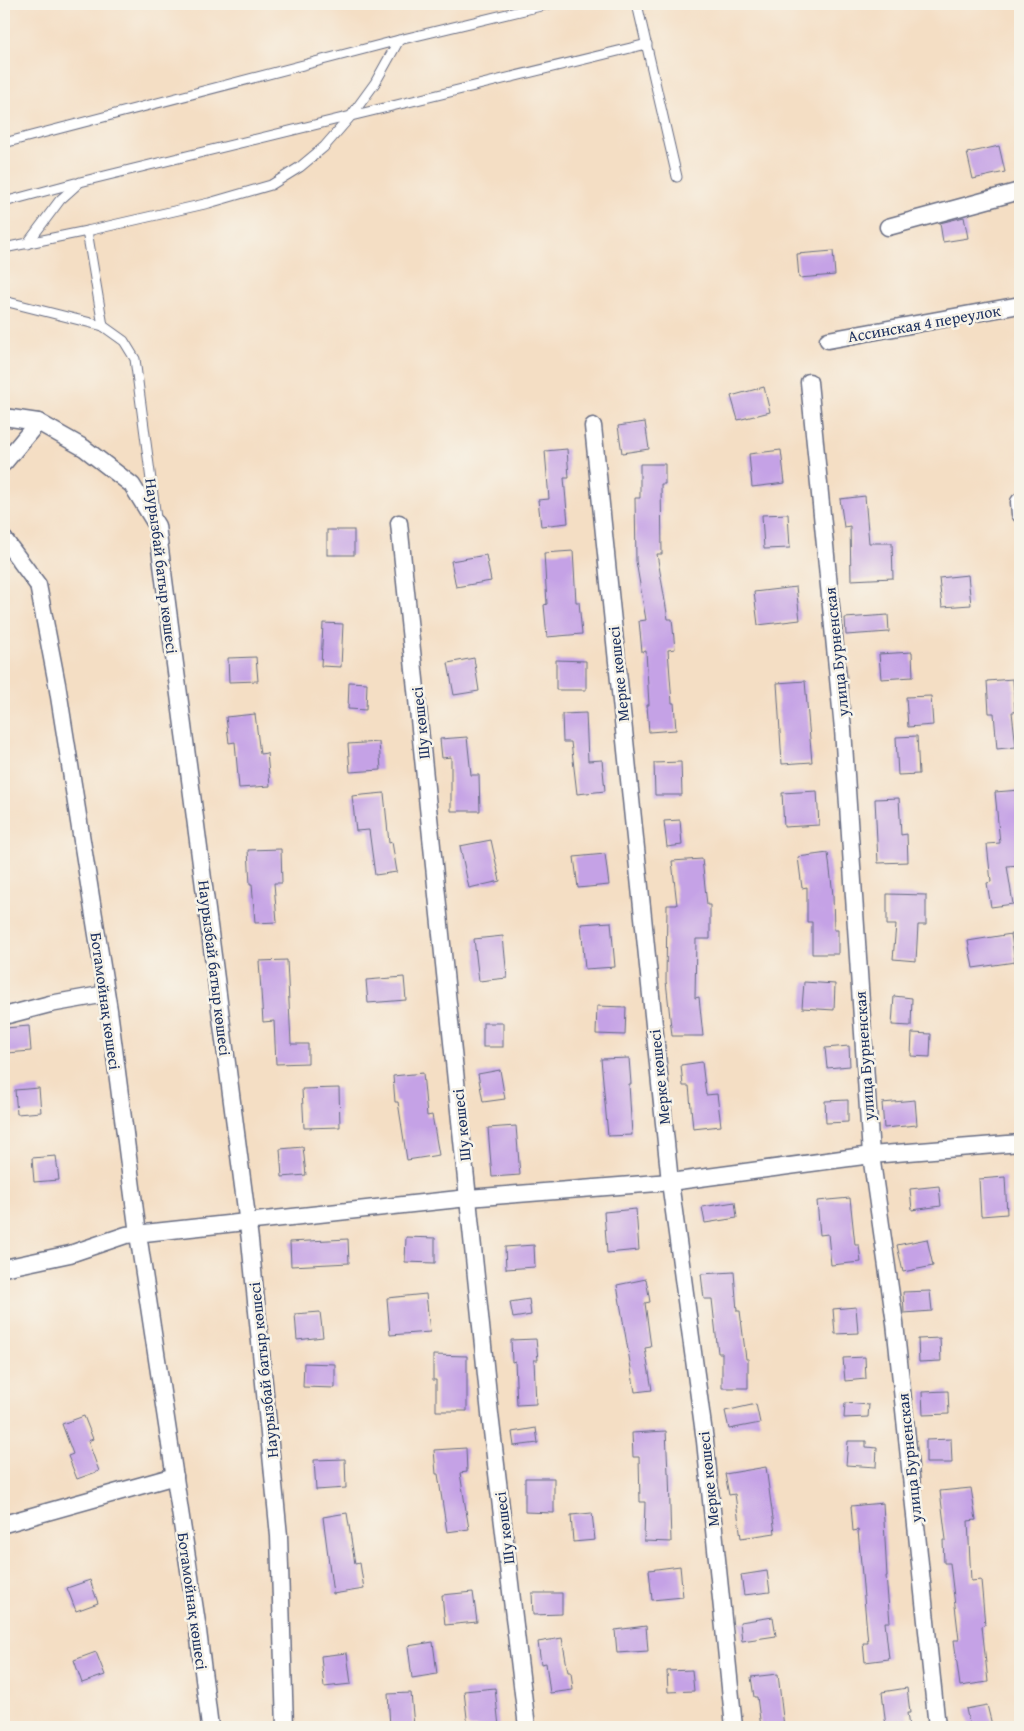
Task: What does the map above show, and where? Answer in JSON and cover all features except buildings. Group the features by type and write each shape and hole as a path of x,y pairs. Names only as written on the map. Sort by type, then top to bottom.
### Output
{"street":[{"path":"888,227 1020,191"},
{"name":"Ассинская 4 переулок","path":"828,340 1020,305"},
{"name":"улица Бурненская","path":"809,382 843,730 871,1154 895,1323 937,1727"},
{"path":"4,417 38,422 84,448 132,485 157,526"},
{"path":"4,464 38,422"},
{"name":"Мерке көшесі","path":"593,426 670,1182 705,1441 734,1727"},
{"name":"Шу көшесі","path":"399,523 490,1414 527,1727"},
{"name":"Наурызбай батыр көшесі","path":"157,526 248,1222 279,1536 285,1727"},
{"name":"Ботамойнақ көшесі","path":"4,539 38,585 57,684 106,994 138,1234 198,1622 210,1727"},
{"path":"4,1016 50,1004 106,994"},
{"path":"4,1268 70,1254 138,1234 468,1198 670,1182 871,1154 1020,1143"},
{"path":"4,1524 175,1476"}],"lane":[{"path":"4,144 398,40 548,4"},
{"path":"637,4 677,178"},
{"path":"4,248 209,203 271,185 300,167 324,147 351,116 375,83 398,40"},
{"path":"4,202 647,44"},
{"path":"27,244 60,200 80,182"},
{"path":"87,231 103,326"},
{"name":"Наурызбай батыр көшесі","path":"4,301 103,326 124,341 135,359 157,526"}]}
